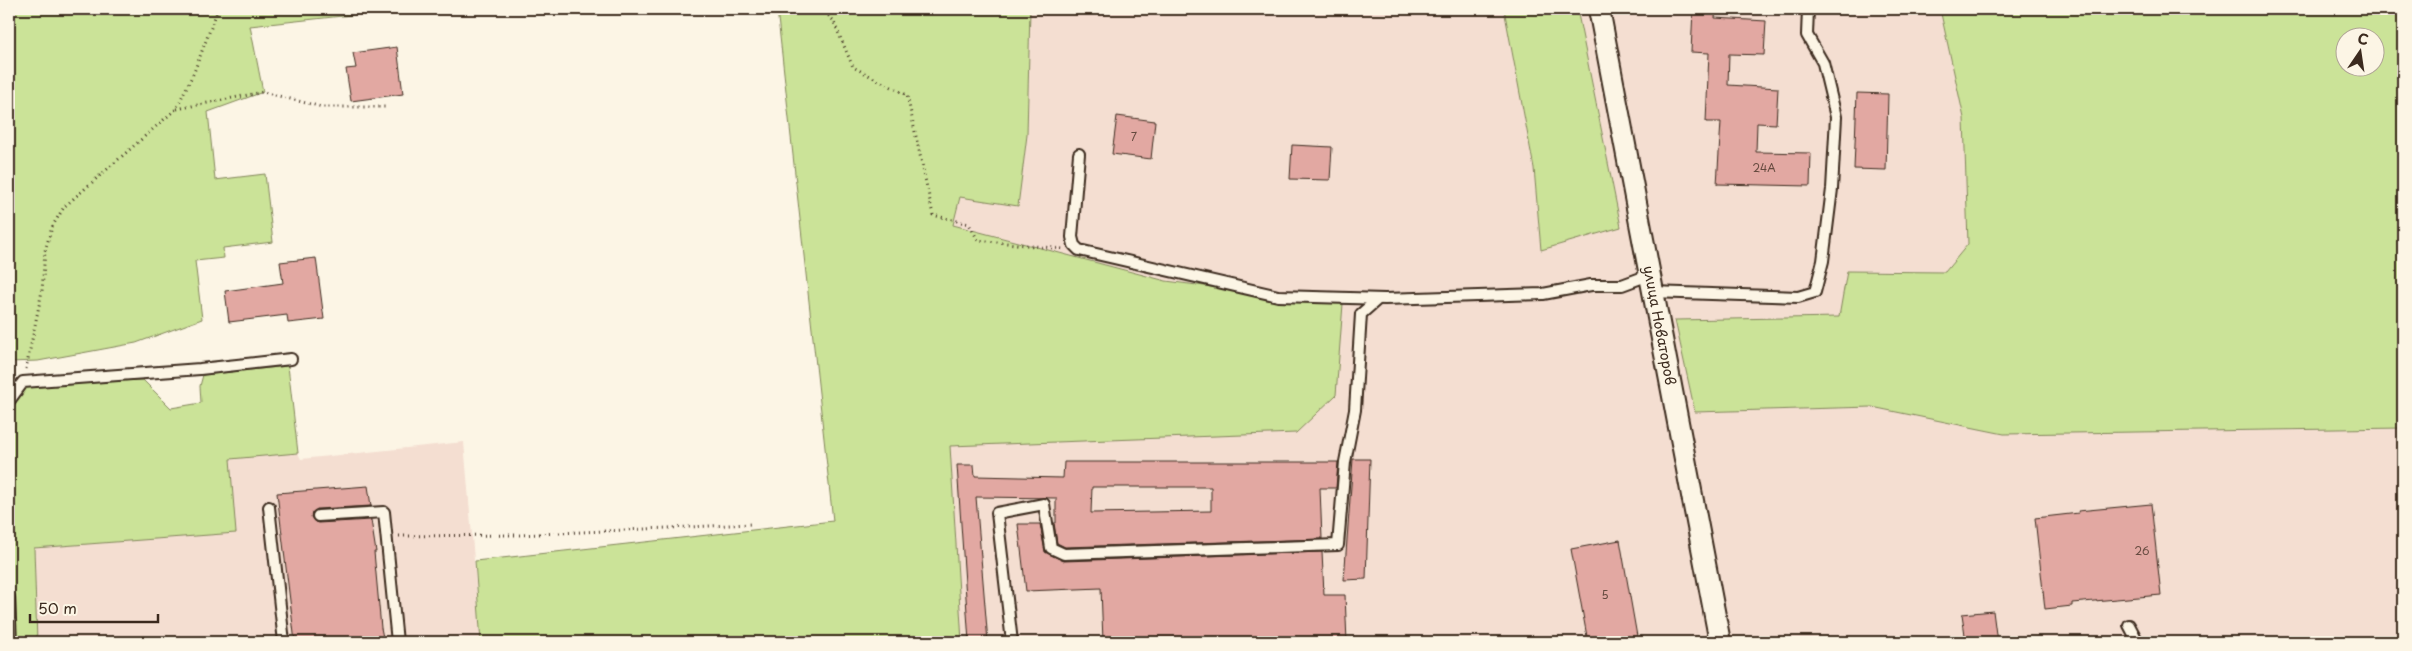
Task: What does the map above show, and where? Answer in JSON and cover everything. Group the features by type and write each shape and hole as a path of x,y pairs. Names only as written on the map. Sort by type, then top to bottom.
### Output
{"street":[{"name":"улица Новаторов","path":"1599,9 1650,284 1720,642"}],"lane":[{"path":"1079,154 1072,237 1074,245 1079,250 1278,296 1378,299 1543,294 1591,286 1650,284 1798,297 1815,292 1823,261 1832,189 1836,116 1822,63 1807,35 1808,9"},
{"path":"1012,642 997,513 1044,504 1051,548 1064,554 1338,545 1345,462 1356,410 1361,314 1378,299"},
{"path":"9,401 22,382 200,369 290,359"},
{"path":"269,507 284,642"},
{"path":"318,516 384,512 397,642"},
{"path":"9,597 12,642"},
{"path":"2129,625 2138,642"}],"path":[{"path":"22,382 42,291 44,250 52,227 64,207 176,109 194,72 218,9"},
{"path":"821,9 833,20 853,67 907,95 933,215 969,224 978,240 1079,250"},
{"path":"176,109 263,92 322,107 385,107"},
{"path":"386,536 518,535 752,524"}],"shaded area":[{"path":"1030,9 1504,9 1534,168 1541,250 1621,226 1577,9 1940,9 1964,118 1968,244 1945,272 1847,271 1840,317 1675,320 1695,412 1872,407 2004,434 2403,428 2403,642 962,642 950,445 1296,433 1342,304 1166,281 953,225 960,197 1018,205 1027,135"},
{"path":"464,442 481,642 37,642 34,548 235,533 230,459 298,453 301,459"}],"green space":[{"path":"9,9 407,9 250,26 263,92 208,112 215,180 265,174 273,242 223,248 224,258 195,261 202,319 136,343 38,361 9,362"},
{"path":"777,9 1030,9 1027,135 1018,206 960,197 953,225 1166,281 1343,304 1336,395 1296,433 950,446 962,642 481,642 475,561 833,521"},
{"path":"1504,9 1577,9 1621,227 1541,250 1534,168"},
{"path":"1940,9 2403,9 2403,428 2004,434 1872,407 1695,412 1675,320 1839,317 1847,271 1945,272 1968,244 1964,118"},
{"path":"288,366 298,453 230,459 236,533 34,548 37,642 13,642 9,578 9,403 29,384 143,380 171,408 201,403 200,386 203,375"}],"building":[{"path":"1693,9 1716,9 1715,18 1766,21 1764,55 1729,54 1728,85 1778,88 1776,124 1757,123 1756,152 1811,153 1810,186 1717,184 1721,122 1706,122 1709,53 1691,52"},
{"path":"397,47 403,94 351,101 346,69 356,68 353,53"},
{"path":"1857,93 1888,94 1886,170 1854,169"},
{"path":"1117,116 1155,121 1151,159 1112,154"},
{"path":"1292,145 1332,147 1330,180 1290,179"},
{"path":"316,258 324,319 288,323 287,315 229,322 225,291 283,283 280,262"},
{"path":"1353,459 1370,459 1366,579 1344,580"},
{"path":"1064,462 1338,462 1336,488 1320,488 1322,539 1065,547 1057,543 1054,523 1056,523 1056,498 976,497 988,642 969,642 957,465 974,465 975,476 1063,478","holes":["1092,487 1211,487 1211,511 1091,513"]},
{"path":"368,486 371,506 317,509 312,513 311,517 318,523 371,520 376,552 374,552 384,642 295,642 277,493"},
{"path":"2151,504 2161,595 2072,603 2072,606 2045,609 2035,518 2079,513 2078,511"},
{"path":"1018,524 1040,524 1045,552 1064,561 1322,552 1324,595 1345,595 1347,642 1103,642 1101,588 1026,591"},
{"path":"1620,540 1638,642 1588,642 1571,549"},
{"path":"1993,611 1997,642 1966,642 1962,614"}]}
